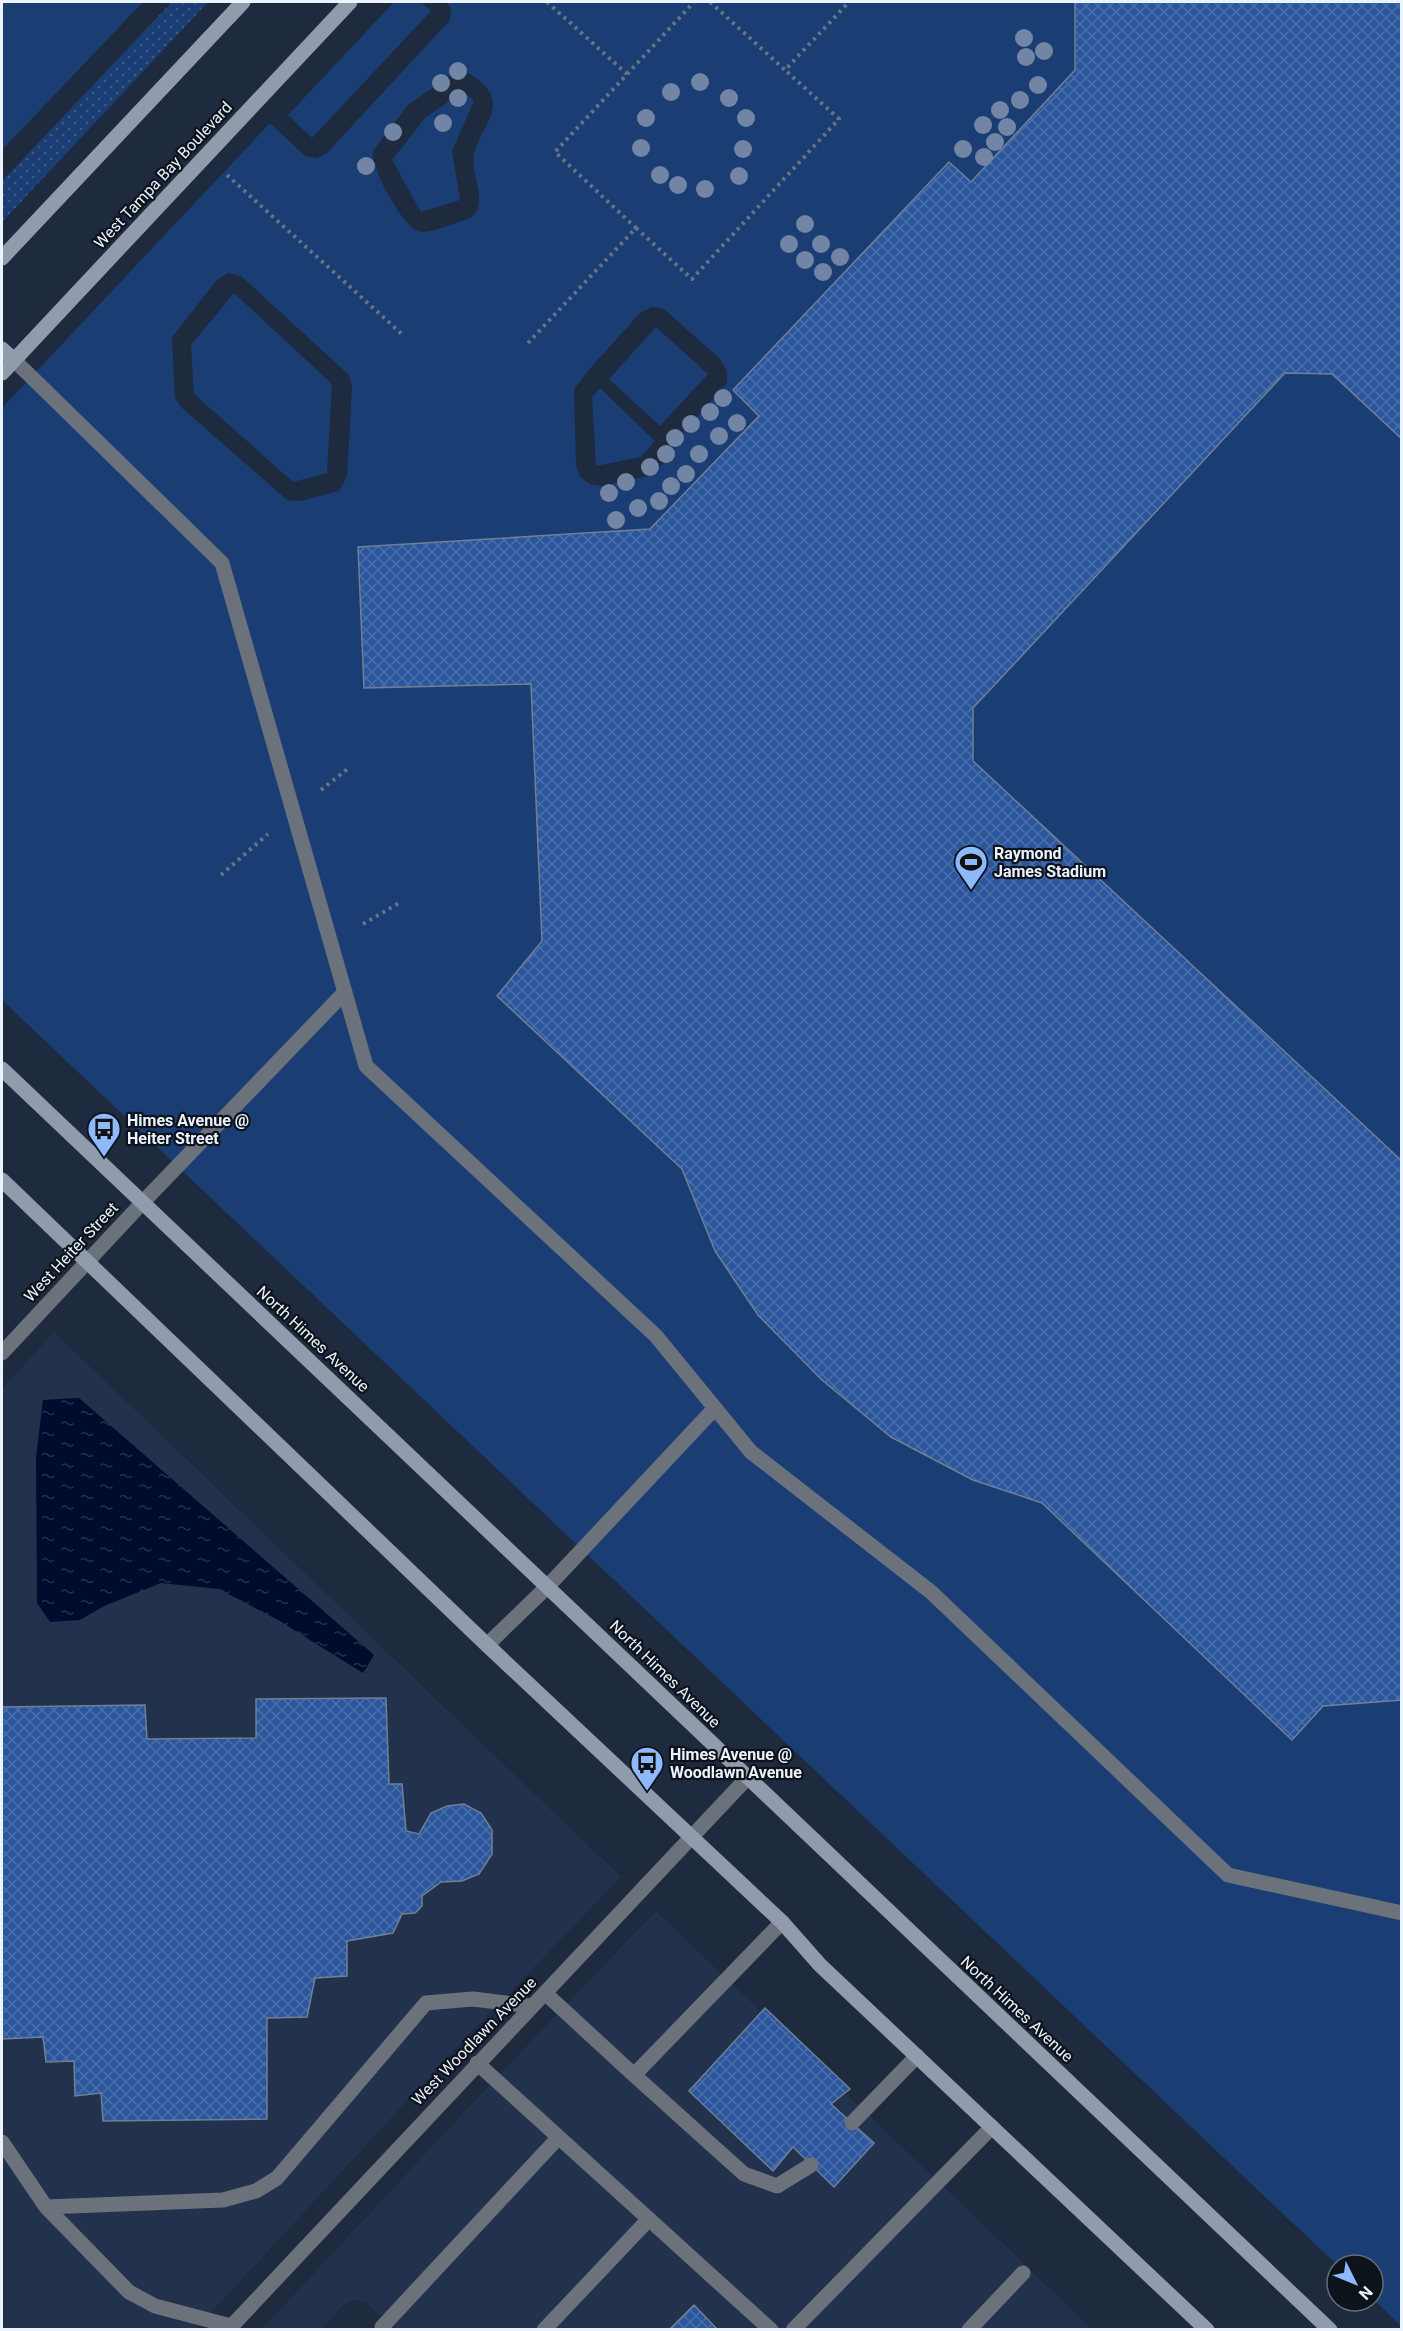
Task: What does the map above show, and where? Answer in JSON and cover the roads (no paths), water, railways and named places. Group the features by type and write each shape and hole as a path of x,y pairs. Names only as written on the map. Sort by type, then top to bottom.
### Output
{"street":[{"path":"2,258 243,2"},
{"name":"West Tampa Bay Boulevard","path":"2,373 350,2"},
{"path":"2,348 222,563 366,1066 656,1336 751,1452 931,1592 1228,1875 1401,1913"},
{"name":"West Heiter Street","path":"2,1353 345,992"},
{"name":"North Himes Avenue","path":"2,1069 1330,2330"},
{"path":"2,1180 487,1645 782,1922 820,1965 1207,2330"},
{"path":"487,1645 548,1586 715,1408"},
{"name":"West Woodlawn Avenue","path":"229,2328 747,1778"},
{"path":"634,2075 782,1922"},
{"path":"545,1993 744,2174 777,2186 811,2165"},
{"path":"46,2207 223,2200 256,2191 277,2178 426,2003 473,1998 531,2007"},
{"path":"852,2123 917,2056"},
{"path":"477,2063 771,2330"},
{"path":"793,2330 992,2127"},
{"path":"382,2327 558,2138"},
{"path":"2,2142 46,2207 129,2292 155,2306 229,2328"},
{"path":"544,2330 649,2219"},
{"path":"969,2330 1023,2273"}],"water":[{"path":"79,1398 374,1655 363,1673 278,1620 219,1589 161,1583 104,1606 80,1620 50,1622 37,1603 36,1458 43,1400"}],"place":[{"name":"Raymond James Stadium","path":"971,891"},
{"name":"Himes Avenue @ Heiter Street","path":"104,1158"},
{"name":"Himes Avenue @ Woodlawn Avenue","path":"647,1792"}]}
